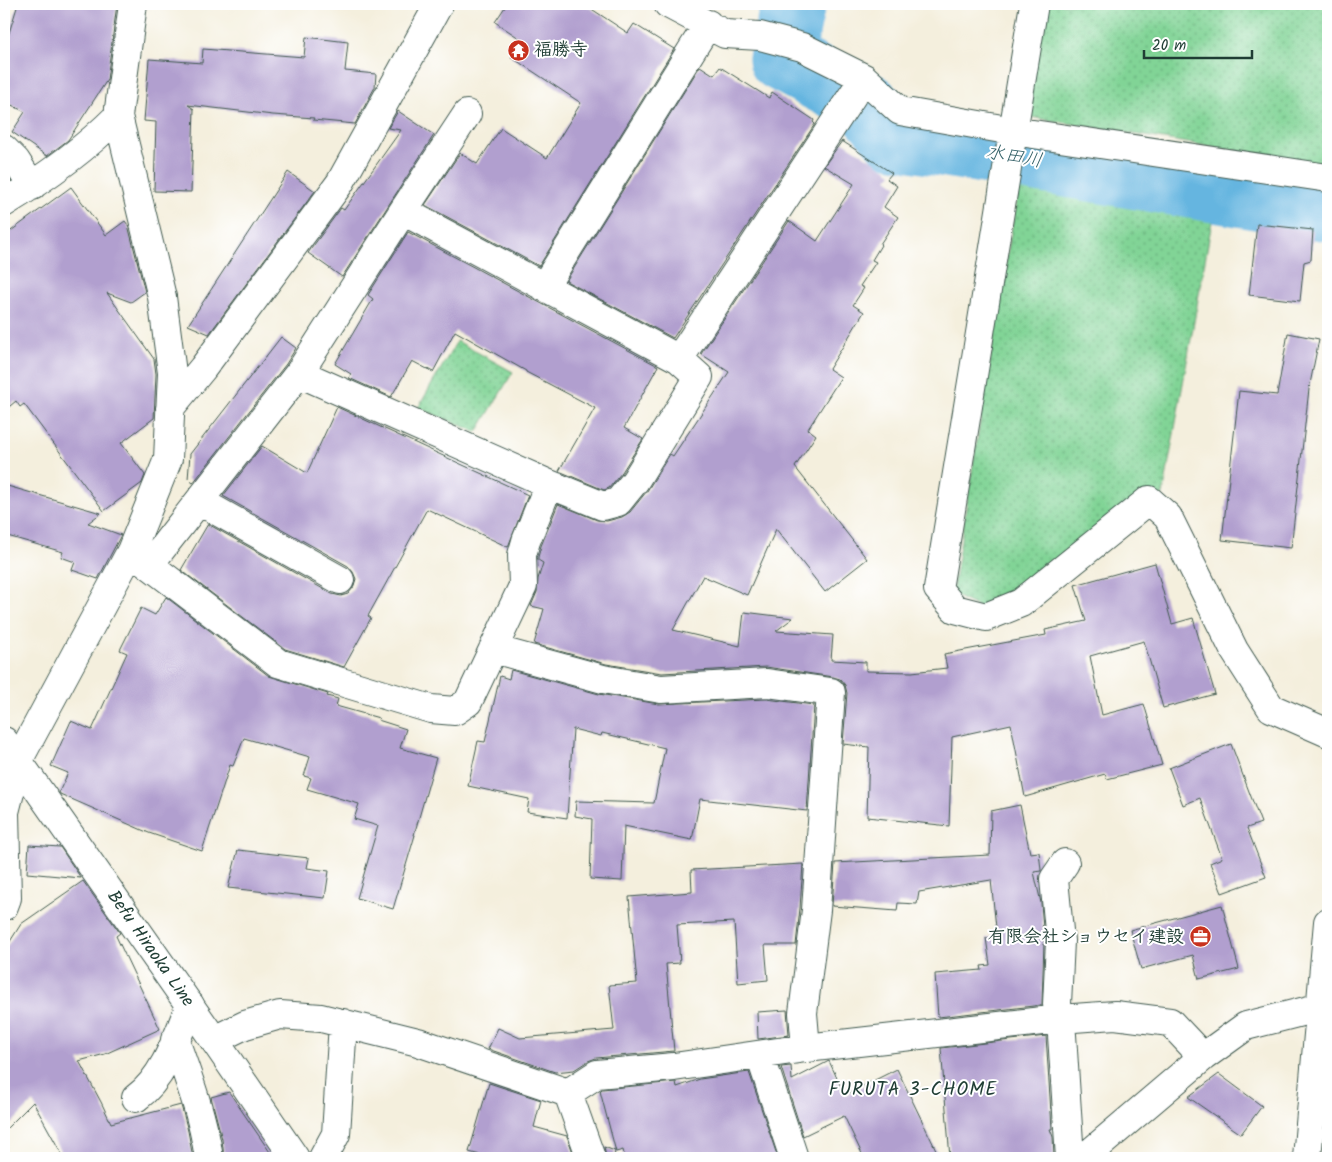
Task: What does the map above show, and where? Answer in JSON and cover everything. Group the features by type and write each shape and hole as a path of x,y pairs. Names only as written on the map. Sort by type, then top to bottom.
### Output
{"main road":[{"path":"133,4 118,116 162,297 172,373 168,459 140,558"},
{"path":"170,408 203,368 340,183 439,4"},
{"path":"668,4 725,34 760,36 802,47 864,78 900,111 1013,131 1328,178"},
{"path":"1034,4 938,589 955,609 986,617 995,614 1021,603 1149,500 1168,517 1234,650 1271,708 1328,734"},
{"path":"544,288 708,24"},
{"path":"679,359 864,78"},
{"path":"4,906 7,898 4,812 11,751 140,558 199,501 299,373 467,114"},
{"path":"4,203 32,186 100,134 118,116"},
{"path":"4,149 16,161 32,186"},
{"path":"299,373 548,484 603,506 618,502 635,481 700,377 679,359 403,211"},
{"path":"140,558 278,663 431,709 455,710 468,702 523,586 522,555 548,484"},
{"path":"199,501 340,580"},
{"path":"493,648 603,679 661,689 767,683 832,692 816,910 803,1013 806,1048"},
{"name":"Befu Hiraoka Line","path":"11,751 295,1158"},
{"path":"1065,863 1054,879 1060,941 1057,1004 1062,1035 1070,1158"},
{"path":"1307,1158 1325,1008 1328,922"},
{"path":"136,1098 161,1072 190,1005"},
{"path":"1084,1158 1203,1058 1246,1026 1325,1008"},
{"path":"568,1093 597,1074 674,1067 806,1048 1060,1019 1115,1015 1170,1022 1203,1058"},
{"path":"214,1040 245,1025 280,1016 322,1018 418,1042 568,1093"},
{"path":"324,1158 336,1134 343,1023"},
{"path":"175,1040 196,1099 206,1136 209,1158"},
{"path":"760,1055 794,1158"},
{"path":"568,1093 591,1158"}],"green space":[{"path":"1043,4 1328,4 1328,166 1024,116"},
{"path":"1026,168 1216,199 1163,495 1015,595 978,607 952,594 1021,172"},
{"path":"457,341 513,372 477,432 418,408"}],"building":[{"path":"18,4 117,4 107,80 68,140 47,156 12,132 25,112 4,101 4,49"},
{"path":"507,4 584,4 628,33 634,24 674,49 539,266 425,205 460,153 477,164 501,128 547,158 581,103 511,57 522,40 495,22"},
{"path":"306,37 348,42 345,71 376,74 375,87 355,124 188,105 194,109 191,192 154,191 156,122 144,121 149,59 202,63 203,49 304,57"},
{"path":"700,66 714,75 720,67 769,98 772,92 814,120 815,124 673,338 566,281"},
{"path":"398,111 434,135 342,277 308,253 341,208 344,210 401,130 388,128"},
{"path":"842,141 892,173 887,179 897,186 884,207 898,217 880,244 872,260 876,262 860,286 864,288 853,305 864,312 829,369 841,377 808,429 816,435 795,467 867,559 825,592 776,529 747,595 703,576 673,630 740,646 744,612 793,618 776,631 833,635 831,660 866,662 866,671 912,672 947,668 944,654 1046,635 1045,630 1086,621 1075,585 1155,563 1172,624 1193,618 1215,694 1163,708 1144,641 1090,656 1102,715 1144,704 1162,765 1107,779 1105,774 1025,797 1011,724 952,737 949,826 867,817 869,747 843,744 847,693 845,685 840,679 766,667 662,673 606,664 534,644 544,609 531,606 537,592 538,579 543,563 538,560 538,557 558,504 597,520 607,521 622,517 630,512 647,491 670,454 673,456 729,372 701,354 789,221 817,241 854,184 824,166"},
{"path":"288,172 315,191 209,334 188,325"},
{"path":"71,187 106,235 125,221 128,225 145,292 131,302 107,293 154,359 156,374 154,418 121,443 145,475 142,483 104,511 24,404 20,407 16,401 4,411 4,236"},
{"path":"1257,224 1313,230 1311,260 1304,262 1300,301 1249,295"},
{"path":"408,232 658,366 624,428 643,439 622,472 609,488 604,490 559,471 595,408 526,372 455,331 433,372 412,361 391,397 349,378 351,374 335,364 373,299 368,295"},
{"path":"1288,333 1319,339 1309,389 1291,548 1222,540 1239,391 1277,395"},
{"path":"281,337 296,348 286,364 193,483 188,479 190,454"},
{"path":"337,407 528,495 508,547 427,509 368,616 371,618 344,667 285,649 181,570 208,524 332,594 341,596 348,594 353,588 356,579 348,566 223,496 262,446 307,473"},
{"path":"4,485 101,513 88,523 121,535 98,579 72,570 75,562 61,557 63,552 4,535"},
{"path":"166,597 269,676 328,694 327,696 338,699 336,706 379,718 378,720 406,729 400,748 436,758 393,909 357,898 378,826 354,819 359,804 307,789 311,778 304,776 310,757 244,738 233,766 230,765 202,851 149,833 60,794 59,792 68,773 51,766 71,721 92,730 127,653 120,650 141,608 155,615"},
{"path":"511,670 599,694 659,704 766,699 814,705 807,811 700,799 692,840 624,826 622,881 590,879 592,819 575,816 576,801 654,803 665,748 602,733 601,736 573,729 567,818 527,812 529,799 468,786 478,741 485,742 500,676 509,679"},
{"path":"1231,744 1261,823 1247,828 1266,877 1222,893 1210,863 1222,858 1200,798 1183,805 1169,768"},
{"path":"1020,805 1030,853 1039,852 1041,870 1034,872 1041,903 1044,941 1042,1005 938,1017 935,974 982,970 981,966 990,965 986,938 997,937 991,880 919,892 917,904 898,903 897,911 832,906 835,863 990,855 991,811"},
{"path":"29,845 60,847 81,878 27,873"},
{"path":"238,850 309,858 307,868 329,871 325,898 228,888"},
{"path":"803,864 796,945 765,945 768,980 738,983 734,922 677,925 680,963 666,964 674,1051 596,1058 574,1070 555,1072 488,1049 498,1028 520,1038 614,1030 609,985 637,983 629,897 692,892 691,870"},
{"path":"83,881 120,933 116,936 160,1029 105,1054 79,1061 111,1123 181,1105 193,1158 64,1158 33,1102 4,1131 4,951 21,924"},
{"path":"1222,905 1239,969 1199,979 1193,955 1141,969 1130,930"},
{"path":"787,1010 789,1035 758,1039 757,1012"},
{"path":"1046,1036 1052,1129 1050,1129 1053,1137 1054,1158 950,1158 941,1048"},
{"path":"829,1061 845,1095 897,1069 940,1158 864,1158 844,1116 803,1136 781,1067 791,1066 792,1080"},
{"path":"749,1072 778,1158 625,1158 623,1150 616,1152 600,1091 602,1089 676,1082 677,1087 700,1079"},
{"path":"1219,1074 1262,1106 1241,1134 1188,1097"},
{"path":"489,1083 541,1100 534,1127 567,1136 575,1158 491,1158 469,1152"},
{"path":"229,1092 274,1158 224,1158 222,1139 211,1097"},
{"path":"604,1147 615,1151 614,1158 606,1158"}],"waterway":[{"name":"水田川","path":"793,4 781,59 868,105 894,136 1328,209"}],"place":[{"name":"福勝寺","path":"518,50"},
{"name":"有限会社ショウセイ建設","path":"1200,937"}],"district":[{"name":"FURUTA 3-CHOME","path":"913,1090"}]}
